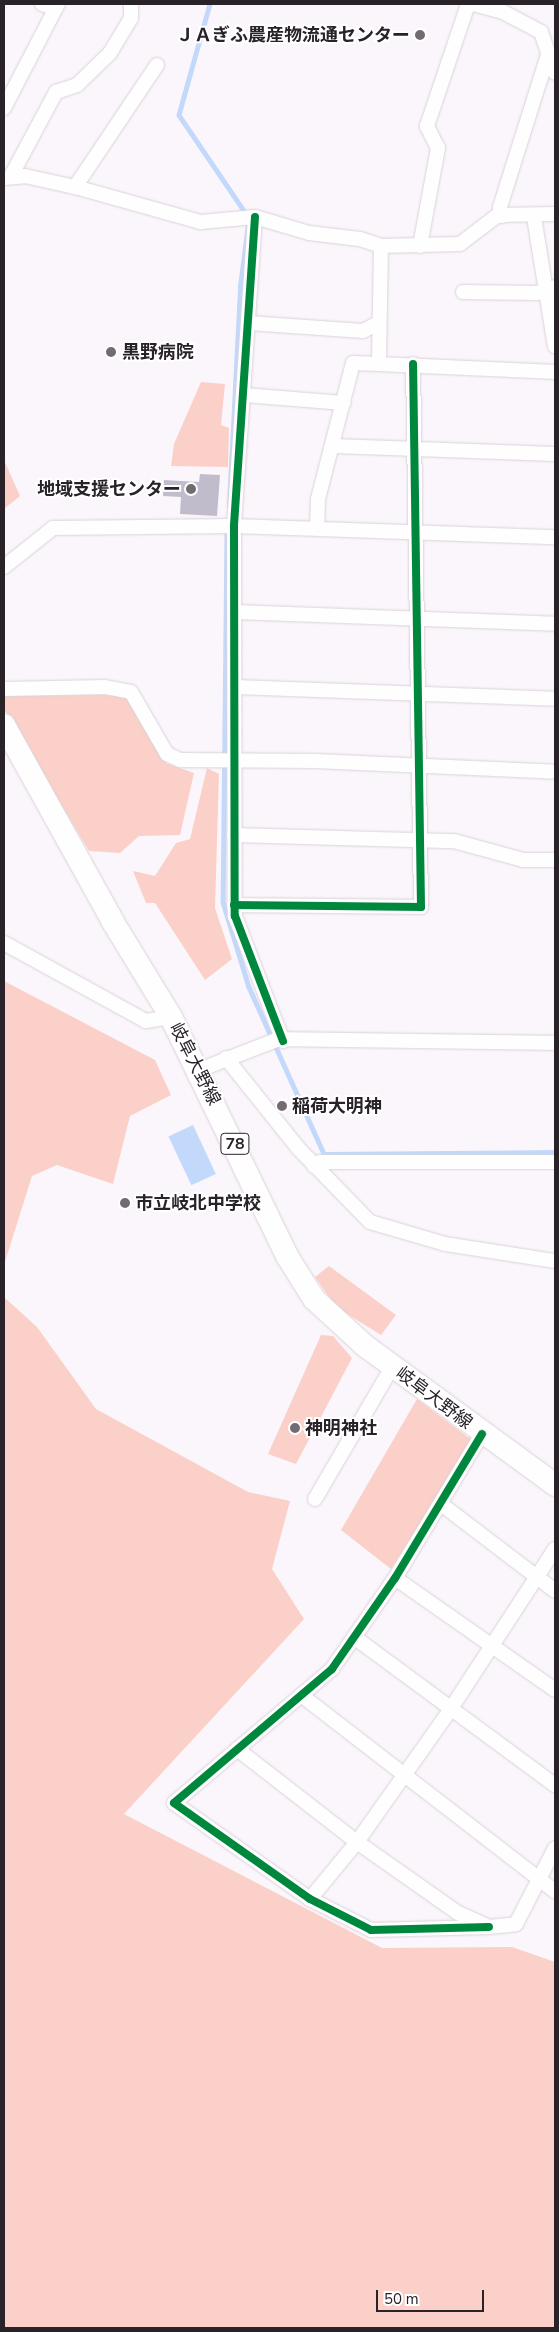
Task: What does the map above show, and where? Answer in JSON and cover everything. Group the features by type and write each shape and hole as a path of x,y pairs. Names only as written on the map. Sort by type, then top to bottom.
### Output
{"main road":[{"name":"岐阜大野線","path":"4,725 113,922 172,1017 302,1282 326,1311 392,1367 555,1485"}],"street":[{"path":"131,4 131,18 110,53 77,85 56,92 8,171 75,187 201,222 254,216 309,233 360,239 381,246 460,244 502,216 534,217 555,214"},
{"path":"420,246 438,148 427,126 468,4"},
{"path":"473,4 503,12 541,32 555,72"},
{"path":"4,108 52,5"},
{"path":"502,216 500,207 548,55"},
{"path":"75,187 157,65"},
{"path":"254,216 249,322 234,526 234,905 235,916 283,1041"},
{"path":"534,217 550,288 555,346"},
{"path":"379,364 381,246"},
{"path":"463,292 537,293 550,288"},
{"path":"249,322 362,331 379,322"},
{"path":"317,528 318,499 334,446 353,363 413,364 555,372"},
{"path":"234,905 420,907 421,765 413,364"},
{"path":"244,395 344,403"},
{"path":"334,446 555,454"},
{"path":"4,567 53,528 234,526 555,537"},
{"path":"235,612 555,624"},
{"path":"4,689 105,687 131,692 167,754 180,760 421,765 555,772"},
{"path":"235,687 555,699"},
{"path":"234,835 454,841 524,860 555,860"},
{"path":"4,943 146,1022 172,1017"},
{"path":"199,1070 226,1058 283,1041 555,1042"},
{"path":"226,1058 314,1166 370,1222 445,1244 555,1262"},
{"path":"314,1166 320,1162 555,1162"},
{"path":"315,1499 392,1367"},
{"path":"482,1434 395,1578 332,1669 174,1803 310,1900 371,1930 489,1927 516,1924 555,1848"},
{"path":"441,1504 555,1591"},
{"path":"310,1900 357,1842 450,1710 555,1549"},
{"path":"395,1578 493,1643 555,1690"},
{"path":"354,1637 450,1710 555,1785"},
{"path":"301,1695 403,1777 555,1891"},
{"path":"236,1749 357,1842 458,1913 489,1927"}],"shaded area":[{"path":"201,382 225,384 221,425 229,428 228,467 171,466 174,444"},
{"path":"4,460 20,496 4,509"},
{"path":"104,695 128,697 166,763 194,773 180,835 139,836 120,853 89,851 4,709 4,696"},
{"path":"207,768 219,774 215,908 232,959 205,980 155,903 146,903 133,871 155,876 176,843 190,839"},
{"path":"4,981 155,1060 171,1095 130,1116 113,1184 57,1165 32,1176 4,1265"},
{"path":"329,1266 396,1315 381,1335 336,1307 315,1277"},
{"path":"4,1297 37,1327 96,1409 248,1492 290,1501 272,1569 304,1619 124,1814 382,1948 512,1947 555,1962 555,2328 4,2328"},
{"path":"321,1335 333,1336 352,1358 296,1464 268,1454"},
{"path":"417,1399 473,1441 391,1569 341,1530"}],"water":[{"path":"193,1125 216,1174 191,1185 169,1136"}],"building":[{"name":"地域支援センター","path":"200,474 220,475 217,516 180,514 181,497 163,496 164,480 199,482"}],"waterway":[{"path":"210,4 179,115 247,215"},
{"path":"229,506 240,286 248,224"},
{"path":"227,534 223,902 249,987 324,1154 555,1152"}],"cycle path":[{"path":"255,217 234,526 235,916 283,1041"},
{"path":"234,905 421,907 413,364"},
{"path":"482,1434 395,1578 332,1669 174,1803 310,1899 371,1930 489,1927"}],"place":[{"name":"ＪＡぎふ農産物流通センター","path":"420,35"},
{"name":"黒野病院","path":"111,352"},
{"name":"地域支援センター","path":"191,489"},
{"name":"稲荷大明神","path":"282,1106"},
{"name":"市立岐北中学校","path":"125,1203"},
{"name":"神明神社","path":"295,1428"}]}
